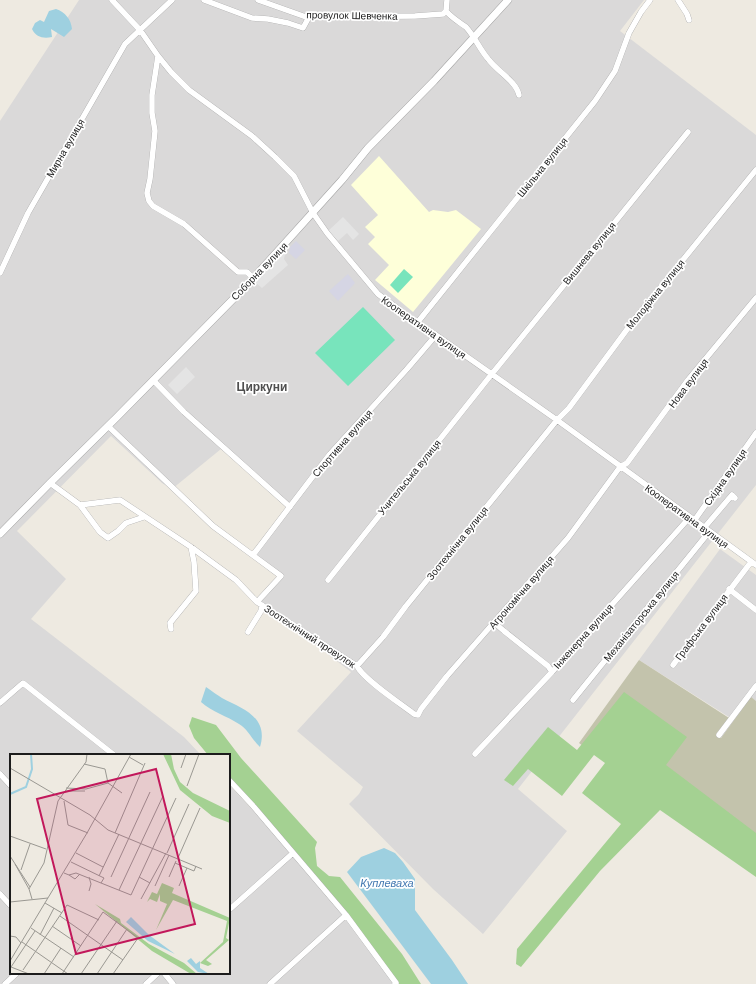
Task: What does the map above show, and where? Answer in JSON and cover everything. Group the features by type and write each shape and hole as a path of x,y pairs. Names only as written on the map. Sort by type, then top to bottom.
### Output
{"street":[{"name":"Кооперативна вулиця","path":"112,0 140,30 171,72 189,90 252,136 294,176 313,212 327,233 378,294 416,323 436,335 557,420 754,564"},
{"name":"Мирна вулиця","path":"0,273 28,213 125,44 172,0"},
{"path":"204,0 252,18 268,19 303,28 310,17"},
{"name":"провулок Шевченка","path":"258,0 310,17 415,16 443,14 446,11"},
{"path":"447,0 446,11 466,27 490,62 518,89 519,95"},
{"name":"Соборна вулиця","path":"0,534 253,278 342,180 368,148 434,80 508,0"},
{"name":"Шкільна вулиця","path":"416,323 595,101 615,71 629,33 650,0"},
{"path":"678,0 689,20"},
{"path":"158,56 152,95 152,113 155,131 150,178 146,193 149,201 153,206 184,224 238,272 247,272 253,278"},
{"name":"Вишнева вулиця","path":"491,375 688,132"},
{"name":"Молодіжна вулиця","path":"557,420 569,408 639,314 756,170"},
{"name":"Нова вулиця","path":"620,467 627,464 688,380 756,298"},
{"name":"Спортивна вулиця","path":"253,555 330,454 436,335"},
{"name":"Учительська вулиця","path":"328,580 491,375"},
{"path":"153,380 184,412 290,507"},
{"name":"Зоотехнічна вулиця","path":"357,666 383,637 406,606 557,420"},
{"name":"Зоотехнічний провулок","path":"108,426 213,526 281,576 260,603 357,666 360,671 375,684 414,714 418,715"},
{"name":"Східна вулиця","path":"692,519 756,433"},
{"name":"Агрономічна вулиця","path":"418,715 447,676 568,538 620,467"},
{"path":"50,483 80,505 100,532 108,538 126,523 144,517"},
{"name":"Механізаторська вулиця","path":"573,700 732,495 736,498"},
{"path":"80,505 120,500 236,580 260,603 261,611 248,632"},
{"name":"Інженерна вулиця","path":"476,754 692,519"},
{"path":"172,629 170,623 196,591 194,562 191,548"},
{"name":"Графська вулиця","path":"673,665 729,589 754,564"},
{"name":"Графська вулиця","path":"729,589 756,610"},
{"path":"496,620 498,625 504,631 548,666 552,672"},
{"path":"0,703 23,683 113,754"},
{"path":"719,735 756,686"},
{"path":"0,774 10,785"},
{"path":"230,781 346,914 396,984"},
{"path":"230,909 293,853"},
{"path":"0,894 10,905"},
{"path":"270,984 346,914"},
{"path":"5,984 16,974"},
{"path":"146,984 157,974"},
{"path":"165,974 173,984"}],"shaded area":[{"path":"79,0 644,0 620,31 756,135 756,485 518,789 567,831 483,934 433,889 349,804 359,794 363,787 297,731 351,672 262,603 257,602 278,576 251,556 288,508 221,449 172,489 162,483 111,436 17,531 66,579 31,619 184,737 200,754 10,754 10,974 230,974 230,786 351,914 397,984 0,984 0,121"},
{"path":"379,156 429,212 433,210 448,212 456,210 481,229 413,312 375,280 389,265 368,244 375,237 365,227 378,215 351,185"},
{"path":"343,217 359,234 353,240 347,233 338,241 328,231"},
{"path":"296,241 305,250 296,259 289,253 290,247"},
{"path":"286,250 284,259 288,265 262,288 255,282"},
{"path":"348,274 355,283 338,301 329,291"},
{"path":"186,367 195,377 177,394 168,385"},
{"path":"720,549 756,575 756,701 751,698 721,738 716,734 729,717 639,660"},
{"path":"639,660 729,718 716,734 721,738 751,697 756,701 756,865 752,871 579,743"}],"green space":[{"path":"404,269 413,277 398,293 390,285"},
{"path":"363,307 395,340 348,386 315,353"},
{"path":"624,692 687,737 666,765 756,833 756,877 660,810 600,871 521,967 516,964 517,949 621,824 582,793 605,763 594,755 562,796 528,769 513,786 504,780 548,727 577,750"},
{"path":"192,717 216,725 241,758 317,842 315,848 317,866 329,876 340,877 402,954 421,984 397,984 368,945 230,781 230,754 207,754 194,738 189,726"}],"water":[{"path":"56,9 67,16 72,29 64,37 51,29 52,37 46,38 38,36 32,29 35,23 40,20 44,22 49,11"},
{"path":"206,687 252,715 261,728 262,737 260,747 242,726 210,709 201,702"},
{"name":"Куплеваха","path":"384,848 395,853 415,879 415,910 468,984 431,984 347,872 361,857"}],"district":[{"name":"Циркуни","path":"262,387"}]}
